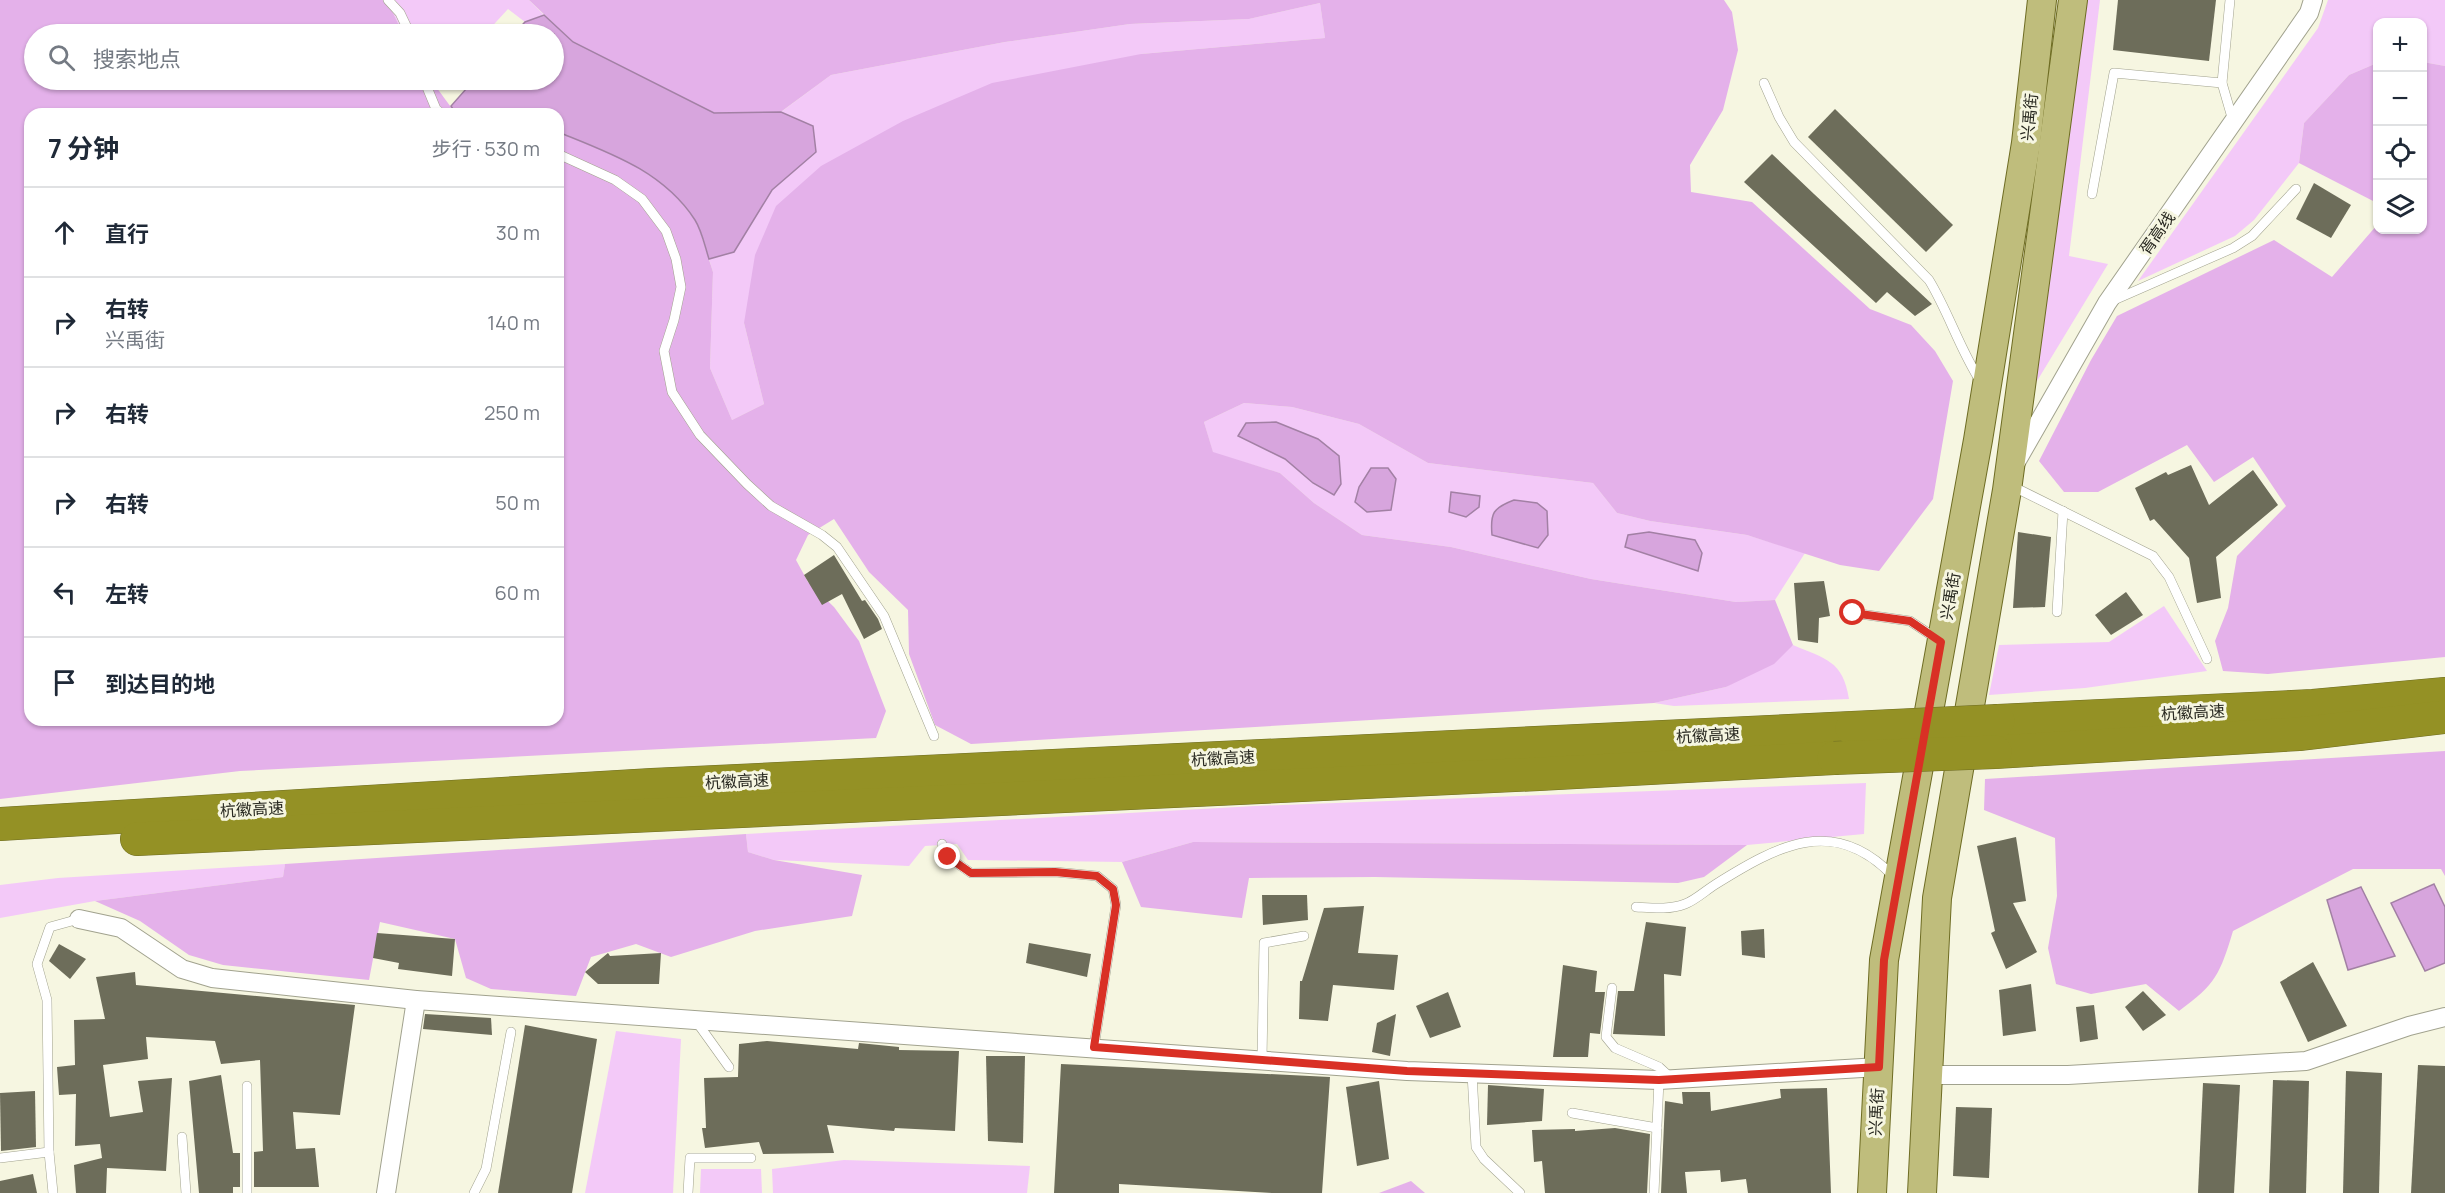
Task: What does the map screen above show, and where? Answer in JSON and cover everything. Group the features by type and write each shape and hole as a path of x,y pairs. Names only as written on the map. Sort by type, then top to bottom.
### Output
{"highway":[{"name":"杭徽高速","path":"0,845 1515,775 1834,758 1996,737 2445,694"},
{"name":"杭徽高速","path":"0,824 652,785 1852,728 1996,737 2299,734 2445,717"},
{"path":"2299,734 2382,735 2445,730"}],"main road":[{"name":"兴禹街","path":"1872,1193 1884,960 1986,389 2026,143 2042,0"},
{"name":"兴禹街","path":"1922,1193 1937,898 2009,478 2073,0"}],"street":[{"name":"胥高线","path":"2009,478 2107,303 2309,13 2313,0"},
{"path":"79,919 121,928 182,969 212,978 416,1000 1472,1073 1666,1080 1879,1067"},
{"path":"386,1193 416,1000"},
{"path":"1928,1075 2068,1075 2306,1061 2409,1026 2445,1017"}],"lane":[{"path":"388,0 400,13 405,24"},
{"path":"2230,0 2222,83 2231,114"},
{"path":"2092,194 2114,73 2222,83"},
{"path":"1764,83 1779,117 1794,142 1929,280 1972,368 1986,389"},
{"path":"428,90 436,108"},
{"path":"564,157 615,180 633,192 642,199 666,231 676,259 681,287 664,351 672,392 700,435 747,484 771,506 822,535 837,547 884,615 934,736"},
{"path":"2107,303 2233,248 2252,236 2296,189"},
{"path":"2009,478 2063,511 2153,556 2169,577 2207,659"},
{"path":"2057,612 2063,511"},
{"path":"1853,613 1910,621 1941,642"},
{"path":"1636,907 1670,909 1688,903 1716,884 1770,854 1802,842 1827,841 1857,849 1876,859 1898,883"},
{"path":"942,844 948,857 971,873 1055,872 1097,876 1113,889 1116,905 1094,1047"},
{"path":"53,1193 49,1152 47,1000 37,964 50,927 79,919"},
{"path":"1262,1060 1264,943 1304,936"},
{"path":"1612,988 1606,1037 1615,1048 1659,1067 1666,1080 1657,1128 1654,1193"},
{"path":"694,1019 729,1067"},
{"path":"474,1193 486,1168 511,1032"},
{"path":"1472,1073 1476,1147 1484,1159 1520,1193"},
{"path":"247,1086 247,1193"},
{"path":"1572,1113 1657,1128"},
{"path":"182,1137 186,1193"},
{"path":"0,1158 49,1152"},
{"path":"688,1193 690,1158 751,1158"}],"shaded area":[{"path":"0,0 387,0 398,24 24,24 24,90 438,90 452,108 24,108 24,726 564,726 564,134 626,160 669,188 697,222 713,272 710,368 732,420 764,404 744,323 755,255 776,206 821,166 903,121 992,83 1141,54 1325,38 1320,3 1249,19 1130,24 1005,42 831,75 778,114 714,113 573,42 564,33 564,24 554,24 529,0 1724,0 1732,12 1738,50 1723,110 1690,165 1691,192 1752,202 1870,309 1911,325 1935,351 1953,381 1933,499 1879,571 1840,565 1747,535 1650,521 1617,513 1593,483 1428,463 1359,424 1292,407 1244,403 1204,422 1213,452 1280,473 1314,503 1362,535 1451,547 1591,579 1736,602 1775,600 1793,645 1774,664 1726,687 1654,703 971,744 935,725 909,654 908,610 869,572 834,519 808,535 796,560 808,582 834,607 859,641 886,711 876,738 240,771 0,799"},
{"path":"387,0 529,0 544,15 525,22 508,9 494,24 398,24"},
{"path":"2081,0 2100,0 2069,256 2108,264 2034,386"},
{"path":"2328,0 2445,0 2445,66 2427,63 2427,18 2373,18 2373,65 2349,75 2304,123 2299,163 2254,220 2235,236 2138,281 2318,28"},
{"path":"1320,3 1325,38 1141,54 744,323 764,404 732,420 710,368 713,272 709,259 734,252 772,190 816,152 813,126 781,112 831,75 1005,42 1130,24 1249,19"},
{"path":"544,15 554,24 523,24"},
{"path":"564,34 573,42 714,113 781,112 813,126 816,152 772,190 734,252 709,259 695,220 682,203 651,176 634,166 564,134 564,108 452,108 451,106 465,90 564,90"},
{"path":"2427,63 2445,66 2445,657 2268,674 2223,671 2215,641 2228,608 2237,556 2286,506 2253,457 2214,482 2187,445 2098,492 2064,492 2039,461 2091,360 2117,316 2274,240 2332,277 2373,230 2373,234 2427,234"},
{"path":"2373,65 2373,201 2299,163 2304,123 2349,75"},
{"path":"1244,403 1292,407 1359,424 1428,463 1593,483 1617,513 1650,521 1747,535 1805,553 1775,600 1736,602 1591,579 1451,547 1362,535 1314,503 1280,473 1213,453 1204,422"},
{"path":"1276,422 1318,439 1339,456 1341,484 1334,495 1313,483 1285,459 1238,436 1246,423"},
{"path":"1371,468 1388,468 1396,479 1391,510 1367,512 1355,502 1359,487"},
{"path":"1451,492 1480,496 1479,507 1466,517 1449,512"},
{"path":"1514,500 1537,503 1547,511 1548,535 1538,548 1492,535 1494,512"},
{"path":"1649,532 1695,540 1702,553 1698,571 1625,547 1628,535"},
{"path":"2164,606 2207,671 2085,688 1989,695 1999,645 2109,642"},
{"path":"1793,645 1823,658 1837,668 1846,686 1849,699 1674,706 1654,703 1726,687"},
{"path":"2445,751 2445,876 2441,869 2353,869 2233,931 2215,977 2201,993 2179,1011 2146,984 2091,994 2056,984 2048,948 2057,896 2055,838 1984,810 1985,779"},
{"path":"1866,783 1864,834 1747,845 1193,842 1122,862 968,860 957,844 925,846 909,866 774,860 748,852 746,834 1255,806"},
{"path":"746,834 748,852 774,860 862,875 852,916 755,931 671,957 636,944 591,957 576,996 491,989 466,978 455,939 380,922 369,980 223,965 189,955 140,921 95,901 283,877 285,864"},
{"path":"1193,842 1747,845 1704,877 1678,883 1375,877 1249,878 1242,918 1141,907 1122,862"},
{"path":"285,864 283,877 95,901 0,918 0,885 58,878"},
{"path":"2434,884 2445,907 2445,963 2425,971 2391,903"},
{"path":"2361,887 2395,956 2348,970 2327,900"},
{"path":"616,1031 681,1039 673,1193 585,1193"},
{"path":"844,1160 1030,1166 1027,1193 773,1193 772,1169"},
{"path":"701,1169 761,1169 762,1193 700,1193"},
{"path":"1411,1181 1425,1193 1379,1193"}],"building":[{"path":"2118,0 2216,0 2209,61 2113,50"},
{"path":"1835,109 1953,225 1926,252 1808,137"},
{"path":"1772,154 1932,304 1915,316 1887,292 1876,303 1744,182"},
{"path":"2314,183 2351,205 2331,238 2296,219"},
{"path":"2191,465 2209,505 2253,470 2278,505 2216,557 2221,598 2197,603 2189,558 2154,519 2150,521 2135,488 2166,472 2168,475"},
{"path":"2018,532 2051,537 2045,607 2013,608"},
{"path":"834,555 862,601 865,600 878,619 882,629 864,639 842,594 822,605 804,575"},
{"path":"1824,581 1830,616 1819,618 1818,643 1798,640 1794,583"},
{"path":"2126,592 2143,615 2111,635 2095,615"},
{"path":"2016,837 2026,901 2013,903 2037,952 2006,969 1991,933 1995,931 1977,846"},
{"path":"1262,895 1307,895 1308,920 1263,925"},
{"path":"1364,906 1358,953 1398,955 1394,990 1333,985 1328,1021 1299,1019 1300,981 1302,981 1324,908"},
{"path":"1646,922 1686,927 1681,976 1664,974 1665,1036 1613,1034 1618,991 1634,991"},
{"path":"1764,929 1765,958 1742,955 1741,931"},
{"path":"377,933 455,939 452,976 398,969 399,963 373,958"},
{"path":"1029,943 1091,954 1087,977 1026,963"},
{"path":"59,944 86,959 70,979 49,961"},
{"path":"608,953 610,956 661,953 659,984 598,984 585,972"},
{"path":"2313,962 2347,1026 2308,1042 2280,982"},
{"path":"1563,965 1597,971 1595,992 1605,992 1600,1034 1590,1033 1588,1057 1553,1057"},
{"path":"135,972 136,985 355,1005 340,1115 293,1112 296,1149 315,1148 319,1187 254,1187 254,1152 263,1151 260,1060 221,1064 215,1041 146,1037 148,1059 103,1065 110,1117 143,1112 138,1081 172,1078 166,1171 107,1168 106,1193 76,1193 74,1165 102,1158 100,1144 75,1146 76,1094 59,1095 57,1067 75,1065 74,1020 105,1019 96,977"},
{"path":"2031,984 2036,1031 2003,1036 1999,990"},
{"path":"2143,991 2166,1015 2143,1031 2125,1007"},
{"path":"1448,992 1461,1027 1430,1038 1416,1006"},
{"path":"2094,1005 2098,1039 2080,1042 2076,1007"},
{"path":"425,1014 491,1018 492,1035 423,1029"},
{"path":"1396,1014 1390,1056 1372,1052 1377,1023"},
{"path":"525,1025 597,1039 572,1193 498,1193"},
{"path":"767,1041 858,1049 859,1043 899,1047 899,1050 959,1051 955,1131 895,1128 894,1131 827,1125 834,1153 763,1154 759,1142 705,1148 702,1128 706,1128 704,1078 738,1077 739,1044"},
{"path":"986,1056 1025,1056 1023,1143 988,1141"},
{"path":"1061,1064 1330,1077 1322,1193 1272,1193 1119,1184 1119,1193 1054,1193"},
{"path":"2418,1065 2445,1066 2445,1193 2411,1193"},
{"path":"2346,1071 2382,1073 2379,1193 2343,1193"},
{"path":"221,1075 233,1153 240,1153 240,1187 233,1187 233,1193 199,1193 189,1081"},
{"path":"2273,1080 2309,1081 2306,1193 2269,1193"},
{"path":"1379,1081 1389,1159 1357,1166 1346,1087"},
{"path":"2203,1083 2240,1085 2234,1193 2198,1193"},
{"path":"1488,1085 1544,1089 1542,1121 1487,1125"},
{"path":"1827,1088 1831,1193 1748,1193 1746,1179 1721,1182 1720,1170 1685,1172 1687,1193 1661,1193 1665,1101 1683,1104 1682,1092 1710,1092 1711,1111 1781,1098 1780,1089"},
{"path":"35,1091 36,1147 1,1151 0,1093"},
{"path":"1956,1107 1992,1108 1989,1178 1953,1176"},
{"path":"1615,1128 1650,1134 1647,1193 1545,1193 1542,1161 1534,1162 1532,1130 1575,1129 1575,1131"},
{"path":"33,1174 37,1193 0,1193 0,1181"}],"route":[{"path":"948,857 971,873 1055,872 1097,876 1113,889 1116,905 1094,1047 1407,1071 1659,1080 1879,1067 1884,960 1941,642 1910,621 1853,613"}]}
